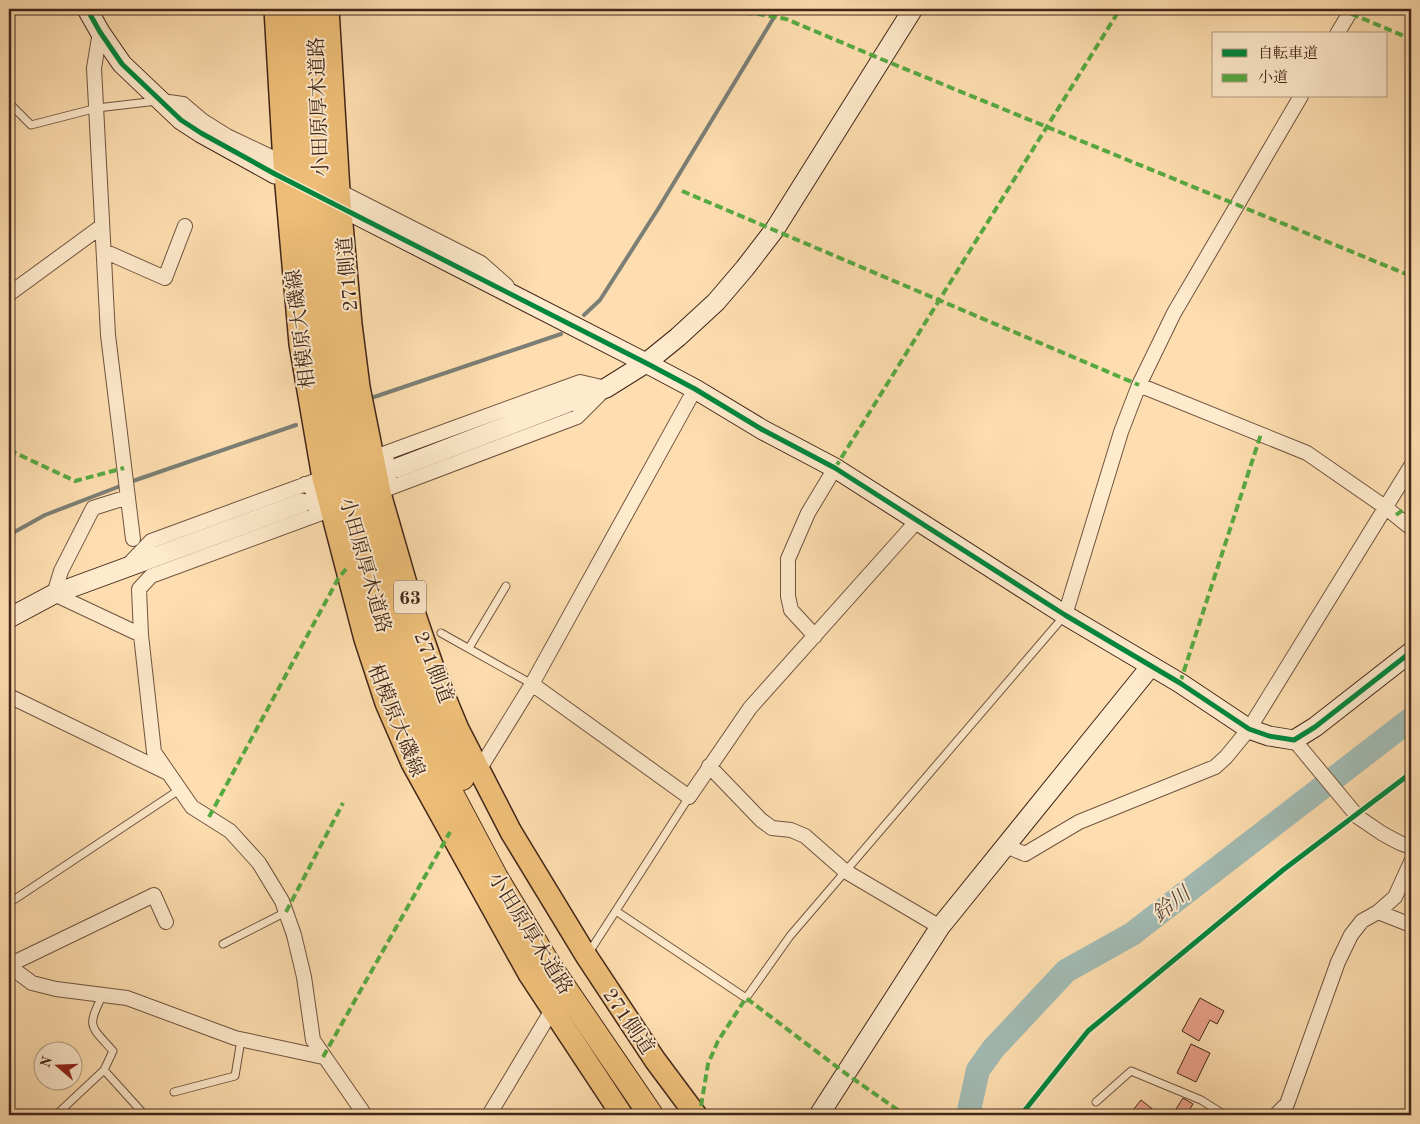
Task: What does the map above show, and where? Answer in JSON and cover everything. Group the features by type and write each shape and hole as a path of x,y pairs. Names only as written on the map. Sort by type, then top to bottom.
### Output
{"highway":[{"name":"小田原厚木道路","path":"296,9 304,213 316,333 329,422 348,510 384,633 421,729 453,797 496,878 550,966 651,1115"},
{"name":"小田原厚木道路","path":"315,9 321,210 332,328 346,415 365,507 399,625 435,718 509,870 561,956 668,1115"}],"main road":[{"name":"相模原大磯線","path":"275,9 280,168 315,498 386,702 412,763 529,974 622,1115"},
{"name":"271側道","path":"328,9 339,191 351,324 359,387 386,471 416,618 436,676 458,729 511,832 586,957 655,1060 696,1115"}],"street":[{"path":"87,9 122,64 181,120 201,133 280,168"},
{"path":"386,471 606,388 646,362 678,337 716,302 775,229 913,9"},
{"path":"1339,32 1352,9"},
{"path":"100,32 94,68 108,335 133,539"},
{"path":"1065,615 1121,432 1139,385 1174,313 1300,98"},
{"path":"339,191 481,264 523,299"},
{"path":"353,213 646,362 763,430 835,468 1065,615 1180,683 1249,729 1269,736 1294,740 1315,727 1411,652"},
{"path":"9,294 102,226"},
{"path":"104,251 165,278 185,226"},
{"path":"1139,385 1307,453 1385,507 1411,528"},
{"path":"479,770 532,684 695,389"},
{"path":"1006,846 1025,854 1079,822 1215,767 1226,757 1249,729 1411,466"},
{"path":"815,636 791,610 788,596 788,560 808,513 835,468"},
{"path":"54,594 61,571 93,508 127,494"},
{"path":"9,618 54,594 315,498"},
{"path":"315,498 150,576 139,589 141,635 154,752 192,808 230,832 259,863 282,901 294,935 304,977 313,1040 365,1115"},
{"path":"532,684 689,797 750,708 917,521"},
{"path":"54,594 141,635"},
{"path":"819,1115 940,927 1151,666"},
{"path":"9,696 168,774"},
{"path":"1294,740 1358,817 1383,834 1411,847"},
{"path":"709,766 761,820 772,828 790,830 805,836 845,871 940,927"},
{"path":"1276,1115 1287,1104 1338,962 1351,936 1362,921 1378,912 1395,896 1411,862"},
{"path":"166,922 154,895 9,966 32,983 56,989 127,998 241,1040 324,1057"},
{"path":"1378,912 1411,925"},
{"path":"489,1115 552,1010"}],"lane":[{"path":"9,103 31,125 97,108 161,101"},
{"path":"469,648 506,586"},
{"path":"616,911 746,998 790,936 1065,615"},
{"path":"441,633 532,684"},
{"path":"9,903 179,790"},
{"path":"586,957 689,797"},
{"path":"223,944 286,912"},
{"path":"56,1115 104,1070 113,1051 93,1028 92,1018 103,994"},
{"path":"174,1092 235,1076 241,1040"},
{"path":"104,1070 142,1112"},
{"path":"1096,1102 1131,1071 1201,1100 1225,1115"}],"building":[{"path":"1200,998 1224,1011 1217,1024 1210,1020 1199,1041 1182,1031"},
{"path":"1191,1044 1210,1053 1196,1082 1177,1073"},
{"path":"1183,1098 1193,1104 1186,1115 1176,1109"},
{"path":"1141,1100 1160,1115 1129,1115"}],"waterway":[{"path":"584,315 600,300 658,209 779,9"},
{"path":"374,397 561,334"},
{"path":"130,482 296,425"},
{"path":"9,535 45,515 123,485"},
{"name":"鈴川","path":"968,1115 978,1070 993,1049 1066,971 1132,934 1411,719"}],"marked path":[{"path":"697,9 758,14 786,19 1411,276"},
{"path":"835,468 1120,9"},
{"path":"1340,9 1411,39"},
{"path":"682,191 1139,385"},
{"path":"1180,683 1261,434"},
{"path":"9,450 75,481 124,468"},
{"path":"1396,515 1411,504"},
{"path":"209,817 338,579 346,569"},
{"path":"286,912 343,803"},
{"path":"323,1057 450,832"},
{"path":"701,1106 708,1064 718,1041 746,998 845,1073 905,1115"}],"cycle path":[{"path":"87,9 122,64 181,120 201,133 275,174 646,363 695,389 763,430 835,468 1065,615 1180,683 1249,729 1269,736 1294,740 1315,727 1411,652"},
{"path":"1021,1115 1088,1031 1283,870 1411,773"}]}
